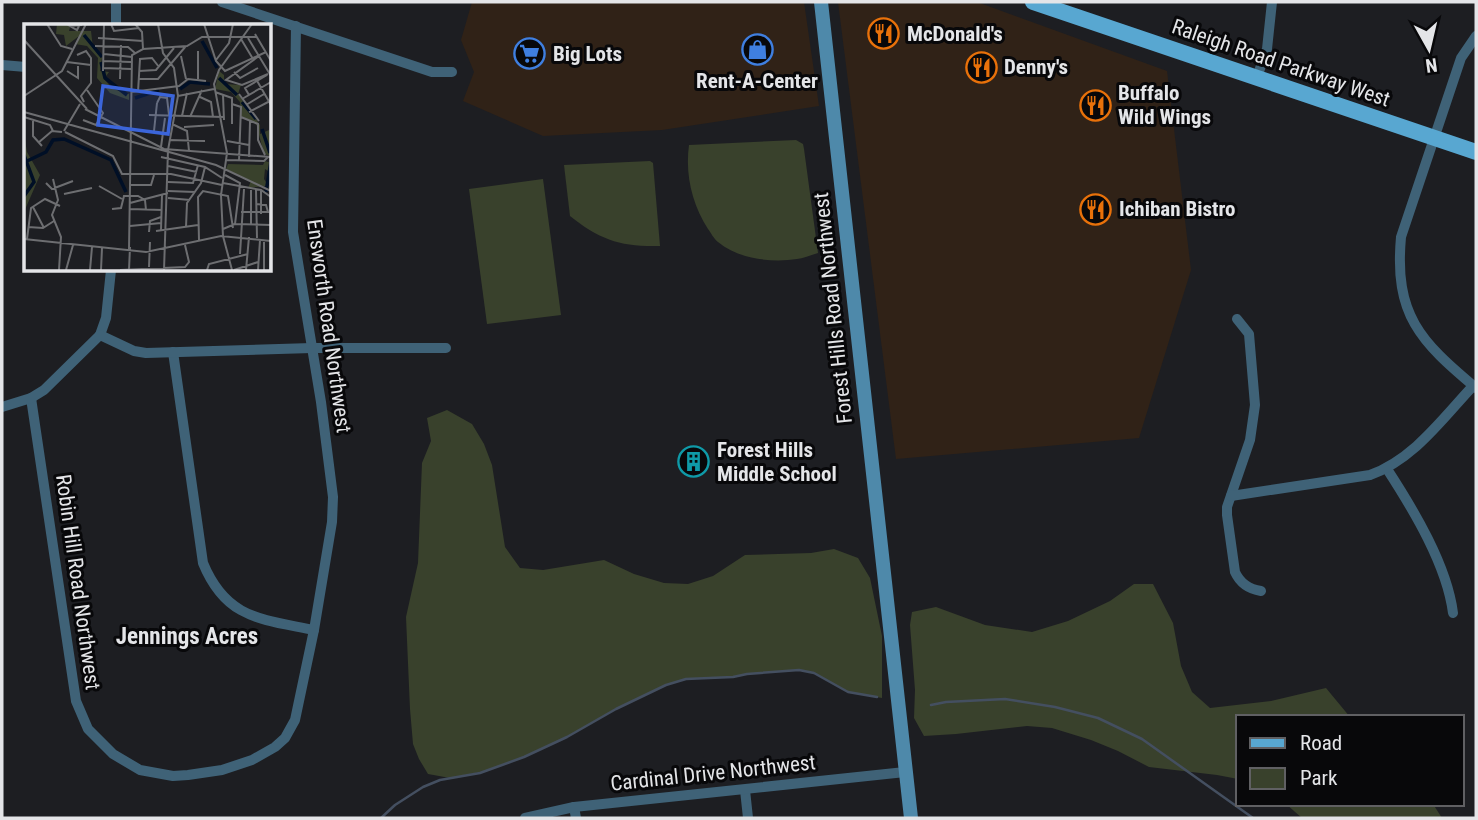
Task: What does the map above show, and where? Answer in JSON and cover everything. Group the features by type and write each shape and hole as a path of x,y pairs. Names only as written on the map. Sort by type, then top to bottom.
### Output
{"main road":[{"name":"Forest Hills Road Northwest","path":"821,2 911,818"},
{"name":"Raleigh Road Parkway West","path":"1033,2 1476,152"}],"street":[{"path":"116,2 116,24"},
{"path":"222,2 243,5 432,72 452,72"},
{"path":"1257,77 1267,49 1272,2"},
{"name":"Ensworth Road Northwest","path":"296,26 293,232 327,443 333,497 332,522 314,630"},
{"path":"1231,496 1370,475 1387,469 1419,444 1475,387 1430,347 1414,325 1404,302 1399,260 1401,237 1461,58 1476,36"},
{"path":"2,65 24,67"},
{"path":"2,407 31,398 44,390 100,335 107,318 111,271"},
{"path":"1237,319 1249,334 1255,405 1250,440 1227,515 1235,572 1247,587 1261,591"},
{"path":"100,335 134,351 146,352 446,348"},
{"path":"173,352 203,562 210,580 229,603 240,611 314,630"},
{"name":"Robin Hill Road Northwest","path":"31,398 76,701 88,729 113,754 140,770 173,776 222,770 268,752 285,738 295,720 314,630"},
{"path":"1387,469 1404,494 1433,551 1451,595 1453,613"},
{"name":"Cardinal Drive Northwest","path":"525,818 905,772"},
{"path":"745,790 748,818"}],"shaded area":[{"path":"472,2 804,2 819,106 662,130 543,136 463,101 474,72 461,40"},
{"path":"838,2 977,2 1167,71 1191,270 1139,438 896,459"}],"green space":[{"path":"796,140 803,144 804,149 818,253 797,259 766,260 745,256 726,248 708,229 694,199 689,178 689,145"},
{"path":"653,163 660,246 634,245 612,240 591,231 570,216 564,165"},
{"path":"543,179 561,315 487,324 469,189"},
{"path":"447,410 472,424 484,444 492,465 505,547 520,568 543,570 604,560 634,574 664,583 688,584 713,576 745,555 811,553 834,549 858,558 870,578 882,636 882,698 848,692 814,673 799,670 686,679 666,685 616,709 567,737 524,757 485,771 450,778 428,774 413,744 406,617 418,563 422,463 431,441 427,418"},
{"path":"1134,584 1153,584 1173,623 1181,666 1192,692 1210,708 1271,701 1326,688 1348,715 1236,715 1236,779 1149,767 1091,740 1052,728 1027,726 924,736 914,718 915,690 910,625 912,612 936,607 985,625 1032,632 1068,621 1110,601"},
{"path":"1288,806 1434,806 1442,818 1302,818"}],"waterway":[{"path":"381,818 395,805 423,787 440,780 480,773 524,757 567,737 616,709 666,685 686,679 799,670 814,673 848,692 877,697"},
{"path":"931,705 1005,699 1055,707 1098,718 1142,739 1236,806"},
{"path":"1236,806 1253,818"}],"place":[{"name":"McDonald's","path":"884,34"},
{"name":"Rent-A-Center","path":"757,49"},
{"name":"Big Lots","path":"530,54"},
{"name":"Denny's","path":"981,67"},
{"name":"Buffalo Wild Wings","path":"1095,105"},
{"name":"Ichiban Bistro","path":"1096,209"},
{"name":"Forest Hills Middle School","path":"694,462"}],"district":[{"name":"Jennings Acres","path":"187,636"}]}
